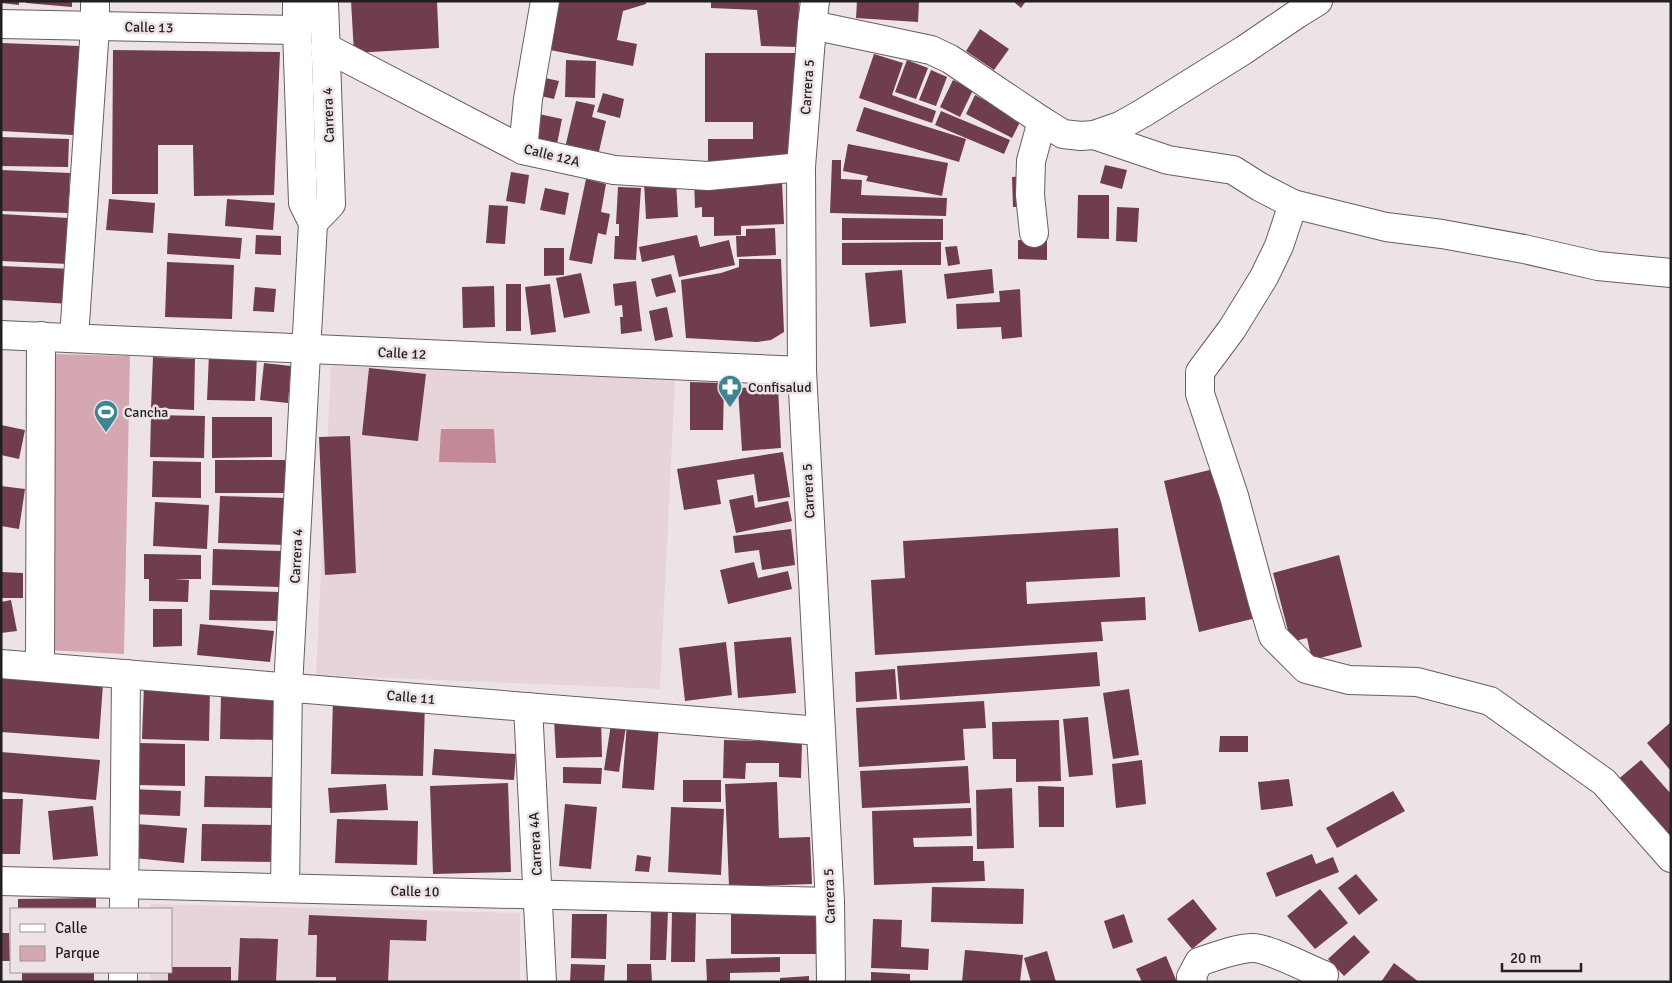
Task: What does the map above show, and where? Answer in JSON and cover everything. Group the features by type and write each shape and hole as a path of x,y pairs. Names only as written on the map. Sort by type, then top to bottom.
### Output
{"street":[{"name":"Carrera 4","path":"285,888 288,687 314,223 303,204 296,30 297,1"},
{"name":"Carrera 4","path":"314,223 330,204 324,1"},
{"path":"523,150 528,98 544,1"},
{"path":"813,13 931,50 950,59 1064,134 1081,136 1094,135 1120,126 1144,113 1318,1"},
{"name":"Carrera 5","path":"813,13 801,167 802,371 830,902 831,982"},
{"name":"Calle 13","path":"1,24 95,14 296,30"},
{"path":"74,338 95,14"},
{"name":"Calle 12A","path":"325,47 523,150 614,170 708,176 801,167"},
{"path":"1034,233 1030,195 1031,161 1042,121"},
{"path":"1094,135 1168,160 1233,170 1293,204 1386,227 1442,234 1524,249 1598,266 1671,273"},
{"path":"1293,204 1279,246 1264,277 1232,329 1200,372 1200,394 1234,496 1273,636 1306,669 1348,680 1417,682 1490,701 1604,782 1671,858"},
{"name":"Calle 12","path":"1,335 802,371"},
{"path":"40,667 41,336"},
{"name":"Calle 11","path":"1,664 820,731"},
{"path":"124,897 126,674"},
{"name":"Carrera 4A","path":"528,707 542,982"},
{"name":"Calle 10","path":"1,881 124,897 285,888 830,902"},
{"path":"1193,982 1191,977 1199,962 1253,948 1272,953 1324,975"}],"shaded area":[{"path":"331,366 675,380 660,689 316,675"},
{"path":"441,429 494,429 496,463 439,462"},
{"path":"151,904 520,913 520,982 150,982 150,973 172,973 172,908 151,908"}],"green space":[{"path":"54,354 130,356 124,654 46,650"}],"building":[{"path":"1,1 19,1 19,5 1,3"},
{"path":"26,1 72,1 72,7 26,3"},
{"path":"351,1 437,1 439,48 354,53"},
{"path":"559,1 646,1 646,4 623,11 617,40 637,44 633,66 550,50"},
{"path":"711,1 799,1 798,47 761,46 757,10 711,8"},
{"path":"857,1 919,1 918,22 856,18"},
{"path":"1013,1 1026,1 1021,8"},
{"path":"980,29 1009,49 994,70 966,51"},
{"path":"1,43 80,46 73,135 1,131"},
{"path":"113,50 280,52 274,195 194,196 193,145 158,145 158,194 112,194"},
{"path":"705,53 797,53 797,163 708,164 708,139 753,139 753,122 705,122"},
{"path":"874,54 903,63 892,95 936,111 932,123 859,98"},
{"path":"566,60 596,61 595,98 565,97"},
{"path":"907,60 928,68 916,99 895,92"},
{"path":"931,70 947,77 936,106 919,100"},
{"path":"536,76 559,81 554,99 532,94"},
{"path":"953,80 973,90 960,117 940,107"},
{"path":"603,93 624,99 620,118 597,112"},
{"path":"975,95 1021,120 1012,138 966,114"},
{"path":"576,101 595,105 592,117 606,121 597,160 564,152"},
{"path":"864,107 966,139 959,162 856,131"},
{"path":"941,111 1010,140 1004,154 935,125"},
{"path":"539,114 562,119 555,154 532,150"},
{"path":"1,137 69,139 68,167 1,166"},
{"path":"848,144 948,163 942,196 866,181 868,176 843,171"},
{"path":"832,160 841,160 841,179 862,180 861,195 947,198 946,216 830,213"},
{"path":"1105,165 1127,170 1122,189 1100,183"},
{"path":"1,170 70,173 68,213 1,211"},
{"path":"511,172 529,175 525,204 506,201"},
{"path":"1025,176 1027,207 1013,207 1012,177"},
{"path":"586,179 606,184 601,212 610,214 606,235 598,233 592,264 569,260"},
{"path":"694,179 782,182 784,224 741,226 741,235 714,236 714,217 702,217 702,207 695,208"},
{"path":"676,180 678,217 646,219 644,182"},
{"path":"618,187 641,188 636,260 614,259 615,236 619,236 619,224 616,224"},
{"path":"545,188 569,193 565,215 540,210"},
{"path":"1078,195 1109,195 1109,239 1077,238"},
{"path":"109,199 155,203 153,233 106,230"},
{"path":"227,199 275,203 273,230 225,226"},
{"path":"489,205 508,206 505,244 486,243"},
{"path":"1117,207 1139,208 1137,242 1116,241"},
{"path":"1,214 68,218 68,264 1,261"},
{"path":"842,218 943,219 943,240 842,240"},
{"path":"775,228 776,255 737,257 736,236 746,236 746,229"},
{"path":"168,233 242,238 240,259 167,254"},
{"path":"256,235 281,236 281,255 255,254"},
{"path":"697,235 700,247 729,240 735,265 679,277 674,255 642,262 639,247"},
{"path":"1018,240 1047,241 1047,260 1018,259"},
{"path":"941,242 941,265 842,265 842,243"},
{"path":"957,246 960,264 948,266 945,247"},
{"path":"544,248 564,248 564,275 544,276"},
{"path":"739,259 781,259 784,332 771,340 757,342 686,338 681,280 721,273 739,267"},
{"path":"167,262 234,265 232,319 165,317"},
{"path":"1,266 73,269 71,304 1,300"},
{"path":"992,269 994,293 947,299 944,274"},
{"path":"902,270 906,323 870,327 865,273"},
{"path":"581,273 590,313 564,318 556,278"},
{"path":"671,274 676,292 656,297 651,279"},
{"path":"636,281 642,331 621,334 620,317 623,317 622,305 615,306 613,284"},
{"path":"506,284 521,284 521,331 506,331"},
{"path":"550,284 556,332 531,335 525,287"},
{"path":"494,286 495,327 463,328 462,287"},
{"path":"255,287 276,289 274,312 253,311"},
{"path":"1020,289 1022,337 1002,339 1001,327 957,329 956,304 1000,302 999,291"},
{"path":"667,307 673,337 655,341 649,311"},
{"path":"209,354 257,355 255,401 207,400"},
{"path":"153,357 195,359 194,410 151,408"},
{"path":"264,363 291,366 288,403 260,400"},
{"path":"369,368 426,374 418,441 362,435"},
{"path":"690,382 724,383 723,430 690,430"},
{"path":"778,386 781,448 742,451 738,388"},
{"path":"151,415 205,416 204,458 150,457"},
{"path":"212,417 272,417 272,457 212,458"},
{"path":"1,425 25,430 19,459 1,455"},
{"path":"350,436 356,573 325,575 319,437"},
{"path":"783,452 790,497 758,502 754,474 717,480 721,504 684,510 677,469"},
{"path":"215,460 285,460 285,493 215,493"},
{"path":"153,461 201,462 201,498 152,497"},
{"path":"1218,468 1256,618 1199,632 1164,481"},
{"path":"1,486 25,489 19,529 1,526"},
{"path":"753,495 755,508 788,501 792,521 736,533 729,500"},
{"path":"220,496 287,498 286,545 218,543"},
{"path":"155,502 209,505 207,549 153,546"},
{"path":"1118,528 1120,577 1026,582 1027,604 1145,597 1146,620 1101,622 1103,641 875,655 871,580 905,578 903,541"},
{"path":"791,529 795,565 762,570 759,550 735,553 733,536"},
{"path":"213,549 281,551 280,587 212,585"},
{"path":"144,554 201,555 201,579 175,579 189,580 188,602 149,601 149,579 144,579"},
{"path":"1339,555 1362,647 1312,660 1307,638 1291,642 1273,573"},
{"path":"754,562 758,578 788,571 792,589 728,604 720,570"},
{"path":"1,572 23,573 23,598 1,598"},
{"path":"210,590 280,592 279,621 209,620"},
{"path":"11,600 17,631 1,633 1,602"},
{"path":"153,609 182,609 182,646 153,647"},
{"path":"200,624 274,631 270,662 197,655"},
{"path":"791,637 796,693 738,698 734,642"},
{"path":"726,642 732,695 685,701 679,648"},
{"path":"1097,652 1100,686 900,700 897,666"},
{"path":"895,669 897,699 856,702 855,672"},
{"path":"1,677 103,684 99,739 1,732"},
{"path":"144,686 210,687 209,741 142,739"},
{"path":"1129,689 1139,755 1113,759 1103,693"},
{"path":"221,695 278,696 277,740 220,739"},
{"path":"333,699 425,701 423,776 331,774"},
{"path":"984,701 986,728 963,729 965,760 859,767 856,708"},
{"path":"601,717 602,757 556,758 554,719"},
{"path":"1088,717 1093,775 1069,777 1063,719"},
{"path":"1059,720 1061,781 1016,782 1016,759 993,759 992,722"},
{"path":"1671,722 1671,771 1647,743"},
{"path":"627,723 659,725 654,790 622,788"},
{"path":"611,724 626,726 619,772 604,770"},
{"path":"1220,736 1248,736 1248,752 1219,752"},
{"path":"724,740 802,742 801,778 779,777 779,763 746,763 745,779 723,778"},
{"path":"138,743 185,744 185,786 137,785"},
{"path":"434,749 516,754 514,780 432,775"},
{"path":"1,752 100,760 96,800 1,792"},
{"path":"1142,760 1146,804 1116,808 1112,764"},
{"path":"1641,760 1671,794 1671,844 1616,781"},
{"path":"968,766 970,803 862,808 860,771"},
{"path":"563,767 602,768 601,784 563,783"},
{"path":"205,776 277,777 276,808 204,807"},
{"path":"1289,779 1293,806 1261,810 1258,782"},
{"path":"683,780 721,780 721,802 683,802"},
{"path":"777,782 779,838 810,837 812,884 729,887 725,784"},
{"path":"508,783 511,872 433,874 430,786"},
{"path":"386,784 388,810 330,813 328,788"},
{"path":"1038,786 1064,787 1064,827 1039,827"},
{"path":"1012,788 1014,848 977,849 976,790"},
{"path":"129,789 181,791 180,816 129,814"},
{"path":"1393,791 1405,811 1337,848 1326,828"},
{"path":"1,799 23,799 20,854 1,854"},
{"path":"565,804 597,807 591,869 559,866"},
{"path":"93,806 98,856 53,860 48,811"},
{"path":"671,807 724,809 721,875 668,872"},
{"path":"971,808 972,836 913,838 914,847 973,846 973,861 984,861 985,881 874,885 872,811"},
{"path":"337,819 418,821 417,865 335,863"},
{"path":"137,824 187,828 184,863 134,858"},
{"path":"202,824 277,825 276,862 201,861"},
{"path":"1312,854 1316,864 1333,857 1339,872 1276,897 1266,873"},
{"path":"637,855 651,857 649,872 635,871"},
{"path":"1356,874 1378,900 1359,915 1338,888"},
{"path":"932,887 1024,889 1023,924 931,922"},
{"path":"1320,889 1348,923 1315,949 1287,916"},
{"path":"96,898 96,908 18,908 18,899"},
{"path":"1193,899 1217,929 1192,949 1167,919"},
{"path":"651,910 668,911 666,960 650,960"},
{"path":"731,910 816,910 816,954 731,954"},
{"path":"672,911 696,912 695,962 671,962"},
{"path":"572,914 607,914 606,959 571,958"},
{"path":"1124,914 1133,942 1113,949 1104,921"},
{"path":"309,915 427,920 426,941 390,940 388,982 336,982 336,977 316,977 317,935 308,935"},
{"path":"873,919 902,920 901,947 929,949 928,970 871,968"},
{"path":"1,933 9,933 10,961 1,961"},
{"path":"1354,935 1370,952 1344,976 1328,959"},
{"path":"240,938 278,939 276,982 238,982"},
{"path":"965,950 1023,955 1020,982 962,982"},
{"path":"1047,951 1056,982 1031,982 1024,958"},
{"path":"1166,956 1177,982 1142,982 1136,969"},
{"path":"780,957 780,972 730,973 730,982 707,982 706,959"},
{"path":"1394,963 1419,982 1381,982"},
{"path":"571,964 605,965 604,982 570,981"},
{"path":"627,964 651,964 652,982 627,982"},
{"path":"172,967 231,967 231,982 168,982 168,973 172,973"},
{"path":"871,972 910,974 910,982 871,982"},
{"path":"22,973 94,973 94,982 22,982"},
{"path":"809,976 809,982 780,982 780,978"}],"place":[{"name":"Confisalud","path":"730,408"},
{"name":"Cancha","path":"106,433"}]}
